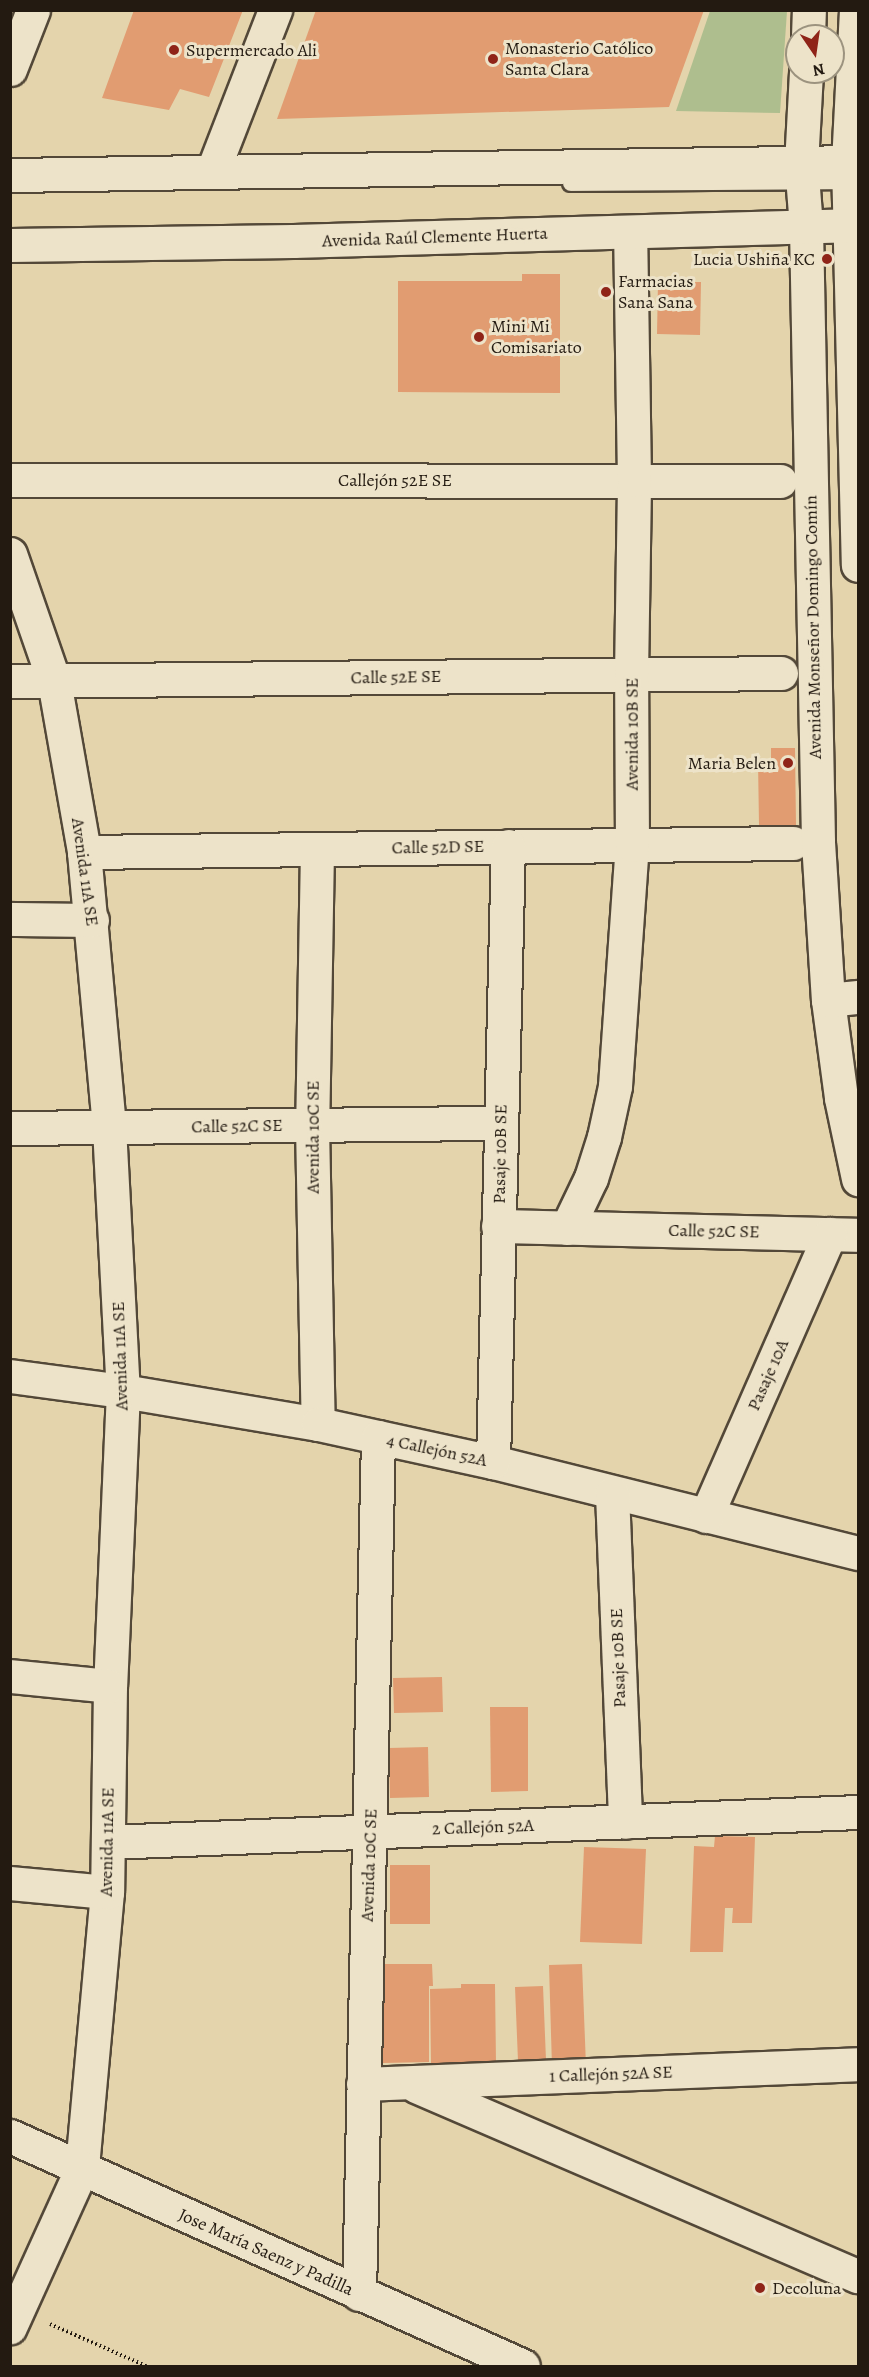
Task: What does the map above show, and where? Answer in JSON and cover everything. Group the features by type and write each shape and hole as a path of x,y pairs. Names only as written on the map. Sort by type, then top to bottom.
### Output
{"street":[{"path":"10,69 33,10"},
{"path":"213,170 275,10"},
{"path":"856,10 853,171 858,565"},
{"name":"Avenida Monseñor Domingo Comín","path":"806,84 802,172 806,227 818,842 843,999 842,1098 858,1179"},
{"path":"10,175 213,170 853,171"},
{"name":"Avenida Raúl Clemente Huerta","path":"10,245 293,241 854,226"},
{"name":"Avenida 10B SE","path":"567,1228 591,1178 604,1137 615,1086 633,845 631,675 634,480 630,232"},
{"name":"Callejón 52E SE","path":"10,480 780,481"},
{"name":"Avenida 11A SE","path":"10,554 54,681 84,852 92,920 109,1127 123,1391 110,1686 107,1892 82,2168 15,2319"},
{"name":"Calle 52E SE","path":"10,681 781,673"},
{"name":"Calle 52D SE","path":"84,852 793,843"},
{"name":"Pasaje 10B SE","path":"493,1462 508,846"},
{"name":"Avenida 10C SE","path":"317,849 312,1125 318,1424"},
{"path":"10,919 92,920"},
{"name":"Calle 52C SE","path":"10,1128 500,1123"},
{"name":"Calle 52C SE","path":"498,1226 844,1235"},
{"name":"Pasaje 10A","path":"706,1516 844,1235"},
{"name":"4 Callejón 52A","path":"10,1376 123,1391 318,1424 493,1462 858,1553"},
{"name":"Avenida 10C SE","path":"359,2294 378,1437"},
{"name":"Pasaje 10B SE","path":"612,1493 625,1822"},
{"path":"10,1676 110,1686"},
{"name":"2 Callejón 52A","path":"108,1842 858,1812"},
{"path":"10,1883 107,1892"},
{"name":"1 Callejón 52A SE","path":"363,2084 858,2064"},
{"path":"407,2082 858,2276"},
{"name":"Jose María Saenz y Padilla","path":"10,2136 523,2367"}],"lane":[{"path":"10,186 802,172"}],"path":[{"path":"15,2319 146,2367"}],"green space":[{"path":"710,11 787,11 780,113 676,111"}],"building":[{"name":"Supermercado Ali","path":"134,10 243,10 209,97 180,89 169,110 102,98"},
{"name":"Monasterio Católico Santa Clara","path":"316,10 704,10 669,107 277,119"},
{"name":"Mini Mi Comisariato","path":"522,274 560,274 560,393 398,392 398,281 522,281"},
{"path":"658,282 701,282 700,335 657,334"},
{"path":"771,748 795,748 796,825 759,825 758,761 771,761"},
{"path":"442,1677 443,1712 394,1713 393,1678"},
{"path":"490,1707 528,1707 528,1791 491,1792"},
{"path":"428,1747 429,1797 390,1798 389,1748"},
{"path":"715,1836 755,1837 752,1923 732,1923 733,1908 725,1908 723,1952 690,1952 694,1846 714,1847"},
{"path":"584,1847 646,1849 642,1944 580,1942"},
{"path":"390,1865 430,1865 430,1924 390,1924"},
{"path":"383,1964 432,1964 433,1986 429,1986 429,2062 383,2063"},
{"path":"582,1964 586,2066 552,2067 549,1965"},
{"path":"461,1984 495,1984 496,2063 431,2064 430,1989 461,1988"},
{"path":"543,1986 546,2060 518,2061 515,1987"}],"place":[{"name":"Supermercado Ali","path":"174,50"},
{"name":"Monasterio Católico Santa Clara","path":"493,59"},
{"name":"Lucia Ushiña KC","path":"827,259"},
{"name":"Farmacias Sana Sana","path":"606,292"},
{"name":"Mini Mi Comisariato","path":"479,337"},
{"name":"Maria Belen","path":"788,763"},
{"name":"Decoluna","path":"760,2288"}]}
